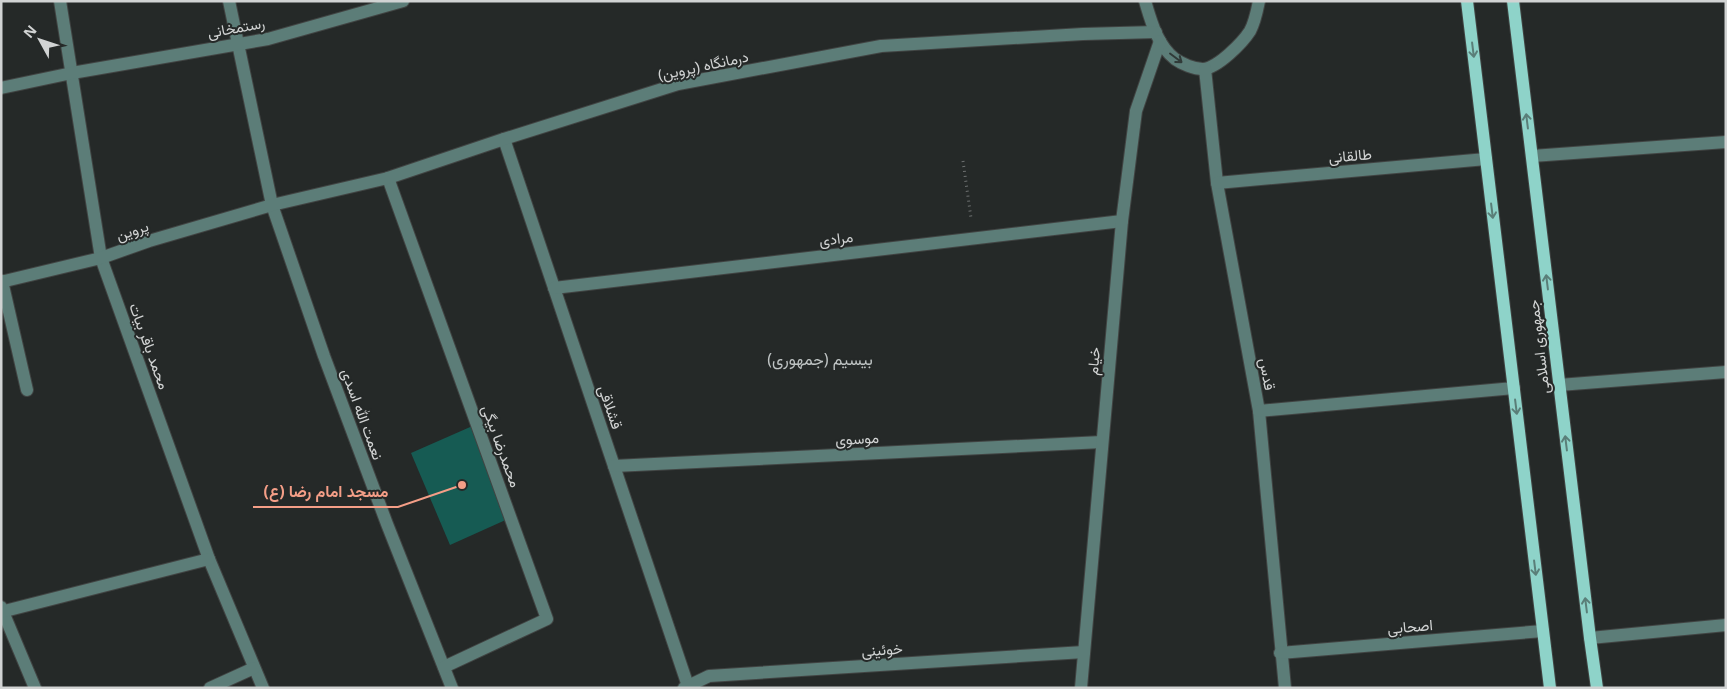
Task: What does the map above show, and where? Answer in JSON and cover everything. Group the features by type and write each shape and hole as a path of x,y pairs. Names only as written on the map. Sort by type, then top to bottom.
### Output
{"main road":[{"name":"جمهوری اسلامی","path":"1467,1 1550,688"},
{"name":"جمهوری اسلامی","path":"1513,1 1597,688"}],"street":[{"name":"محمد باقر بیات","path":"60,1 102,258 209,559 263,688"},
{"name":"نعمت الله اسدی","path":"229,1 272,205 327,366 386,524 452,688"},
{"name":"رستمخانی","path":"1,88 72,73 268,39 403,1"},
{"path":"1145,1 1158,36 1174,58 1189,66 1205,69 1224,59 1241,43 1251,29 1259,1"},
{"name":"درمانگاه (پروین)","path":"272,205 388,178 678,84 880,46 1073,34 1158,36"},
{"name":"خیام","path":"1081,688 1122,221 1136,111 1158,36"},
{"name":"قدس","path":"1205,69 1217,183 1258,411 1280,653 1285,688"},
{"name":"قشلاقی","path":"504,139 686,687"},
{"path":"1532,156 1726,142"},
{"name":"طالقانی","path":"1217,183 1486,160"},
{"name":"محمدرضا بیگی","path":"388,178 547,619 444,666"},
{"name":"پروین","path":"2,281 102,258 149,241 272,205"},
{"name":"مرادی","path":"554,288 1122,221"},
{"path":"2,281 27,390"},
{"path":"1559,384 1726,372"},
{"path":"1258,411 1514,388"},
{"name":"موسوی","path":"614,466 1102,442"},
{"path":"35,688 2,610 209,559"},
{"path":"1590,638 1726,625"},
{"name":"اصحابی","path":"1280,653 1543,631"},
{"name":"خوئینی","path":"686,687 709,676 1084,652"},
{"path":"210,688 254,668"}],"path":[{"path":"963,161 973,239"}],"building":[{"path":"477,424 510,518 450,545 411,453"}],"place":[{"name":"مسجد امام رضا (ع)","path":"462,485"}],"district":[{"name":"(بیسیم (جمهوری","path":"820,359"}]}
